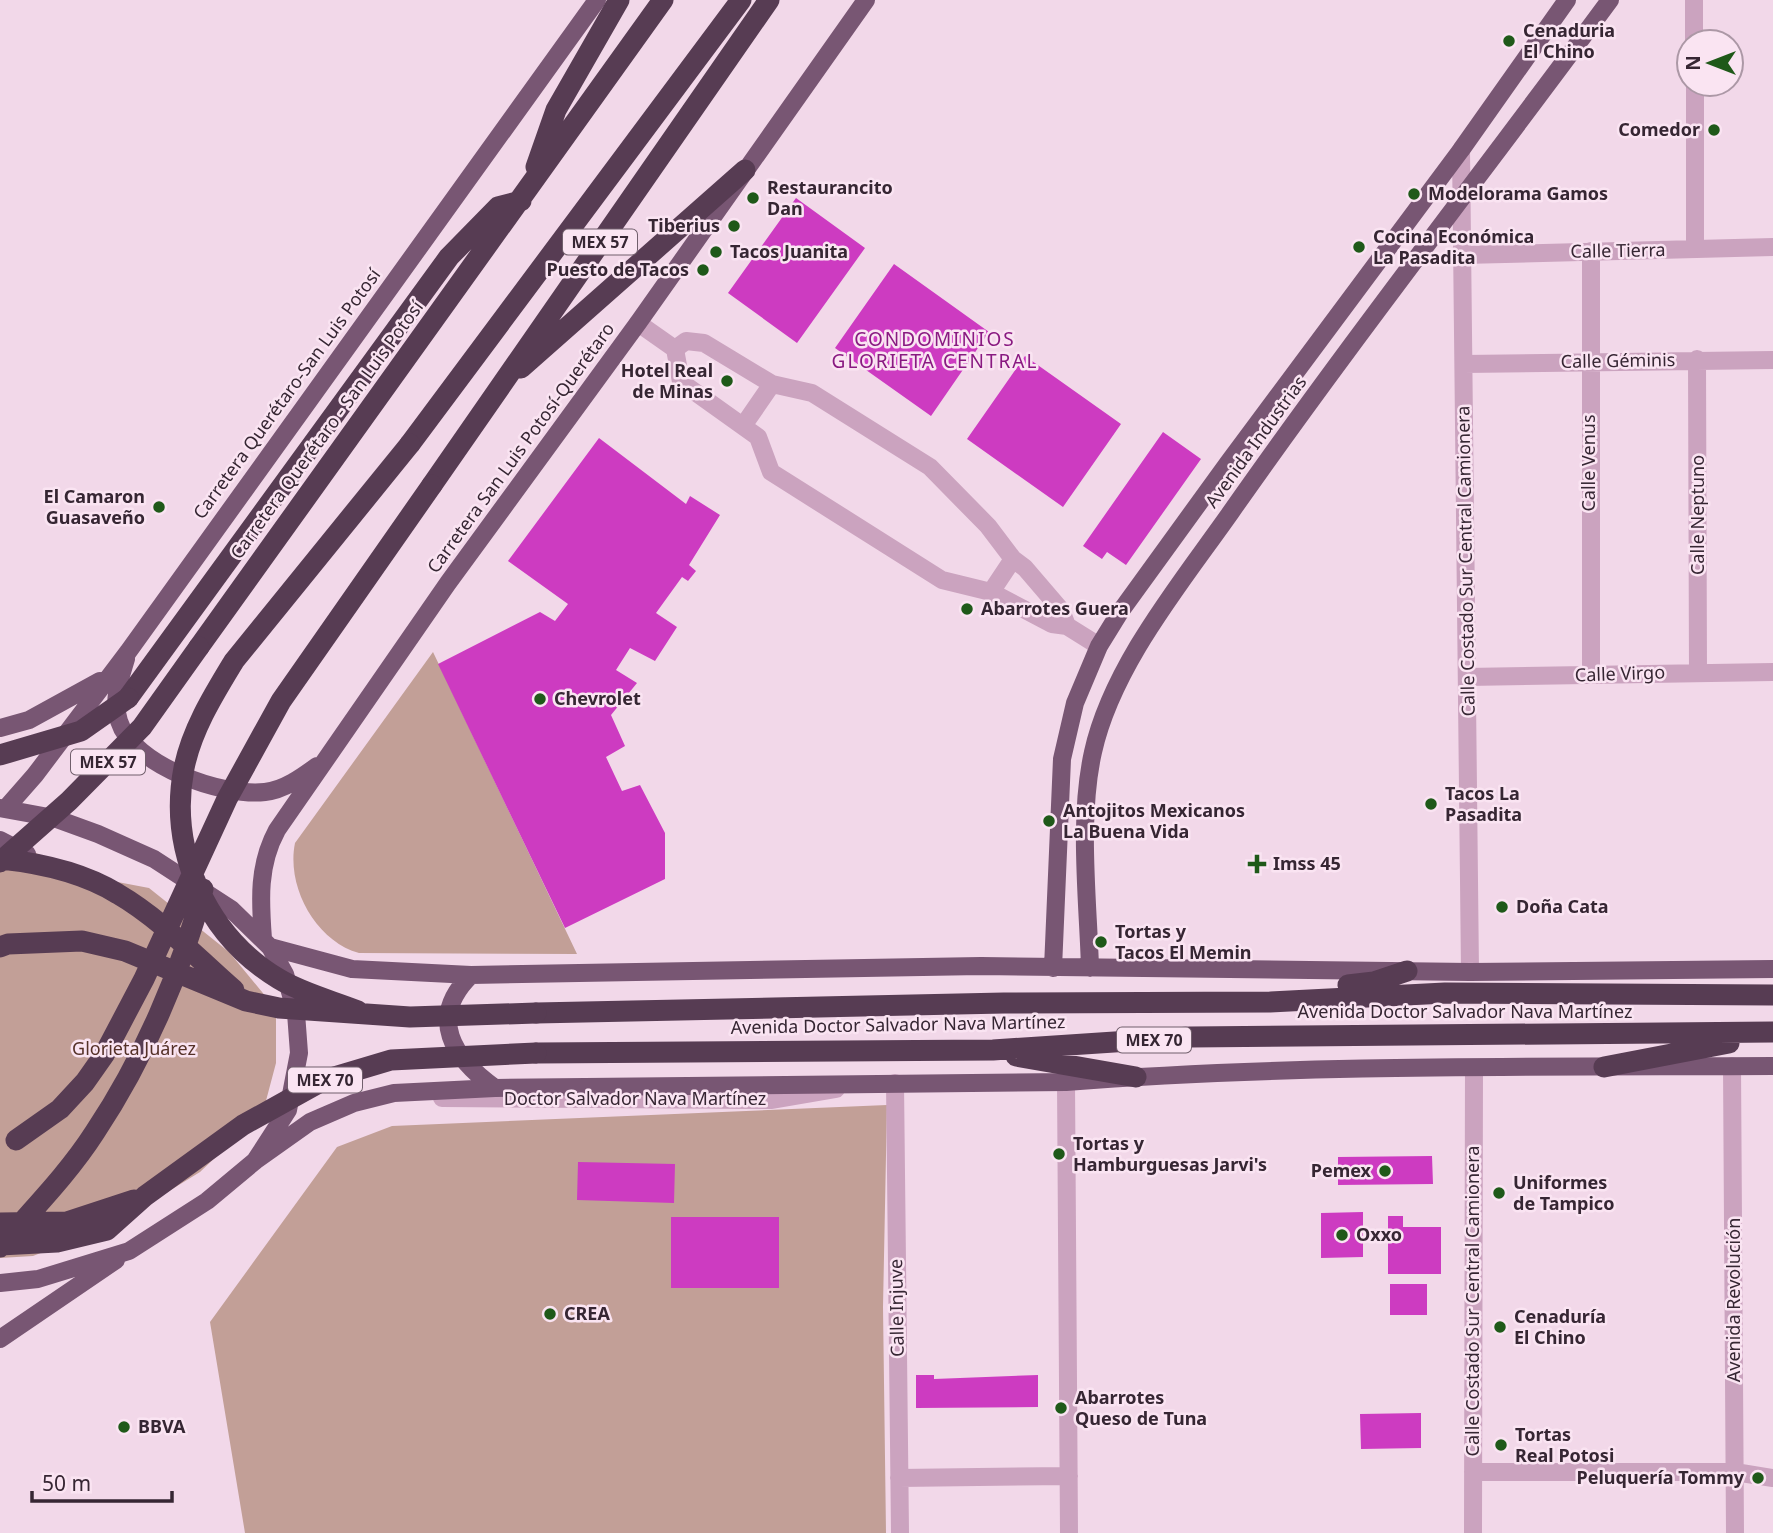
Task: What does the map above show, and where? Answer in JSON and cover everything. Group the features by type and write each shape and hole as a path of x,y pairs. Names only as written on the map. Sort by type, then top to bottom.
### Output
{"highway":[{"path":"0,755 81,731 128,698 449,257 498,206 524,197 556,110 619,0"},
{"name":"Carretera Querétaro - San Luis Potosí","path":"0,860 69,801 142,727 663,0"},
{"path":"358,1011 279,980 234,944 213,916 195,887 183,832 184,767 211,698 234,661 410,444 741,0"},
{"name":"MEX 57","path":"228,799 281,701 769,0"},
{"path":"496,390 744,170"},
{"path":"0,1145 16,1140 60,1109 85,1082 104,1055 144,979 228,799"},
{"path":"0,1246 65,1174 96,1131 133,1066 165,999 201,900 228,799"},
{"path":"0,860 65,872 117,892 144,911 246,1001"},
{"name":"Avenida Doctor Salvador Nava Martínez","path":"0,947 18,943 82,941 125,951 246,1001 279,1008 358,1011 410,1017 1004,1003 1270,1002 1445,993 1773,995"},
{"path":"1270,1002 1303,990 1374,982 1407,971"},
{"path":"1604,1067 1773,1033"},
{"name":"Avenida Doctor Salvador Nava Martínez","path":"145,1196 243,1125 324,1080 391,1060 536,1053 993,1050 1190,1037 1773,1033"},
{"path":"993,1050 1030,1060 1136,1077"},
{"path":"0,1246 57,1242 107,1230 145,1196"},
{"path":"0,1223 67,1222 145,1196"}],"main road":[{"name":"Carretera Querétaro-San Luis Potosí","path":"3,808 35,775 128,652 597,0"},
{"name":"Carretera San Luis Potosí-Querétaro","path":"266,943 261,877 267,849 448,583 638,323 866,0"},
{"name":"Avenida Industrias","path":"1053,968 1062,759 1075,703 1100,646 1120,612 1461,150 1567,0"},
{"name":"Avenida Industrias","path":"1090,968 1087,824 1093,752 1107,711 1135,652 1277,446 1610,0"},
{"path":"1488,111 1513,132"},
{"path":"1224,522 1227,508 1249,467 1244,442"},
{"path":"128,652 116,694 118,720 126,736 141,751 170,769 226,791 267,792 304,775 327,758"},
{"path":"0,728 29,720 106,678"},
{"path":"3,808 54,818 153,859 231,909 266,943 285,974 296,1013 299,1053 288,1110 255,1161"},
{"path":"0,840 65,872"},
{"path":"266,943 352,969 471,975 981,966 1469,972 1773,969"},
{"path":"471,975 457,989 450,1005 449,1025 453,1045 469,1069 495,1093"},
{"path":"0,1339 207,1201 255,1161 310,1122 354,1103 394,1093 876,1083 1066,1082 1136,1077 1474,1068 1773,1066"},
{"path":"0,1283 38,1279 129,1251"}],"street":[{"path":"1694,0 1694,28"},
{"path":"1695,98 1695,249"},
{"name":"Calle Costado Sur Central Camionera","path":"1461,150 1469,972"},
{"name":"Calle Tierra","path":"1463,255 1773,247"},
{"name":"Calle Venus","path":"1591,251 1591,675"},
{"path":"638,323 676,349 681,382 758,436 771,472 942,580 991,592 1052,624 1068,626 1100,646"},
{"path":"676,349 686,341 704,343 772,384 812,393 930,467 988,526 1013,559 1025,568 1061,610 1068,626"},
{"name":"Calle Neptuno","path":"1697,359 1698,672"},
{"name":"Calle Géminis","path":"1464,364 1773,360"},
{"path":"743,426 772,384"},
{"path":"991,592 1013,559"},
{"name":"Calle Virgo","path":"1467,677 1773,672"},
{"name":"Avenida Revolución","path":"1732,1066 1735,1533"},
{"name":"Calle Costado Sur Central Camionera","path":"1473,1533 1474,1068"},
{"path":"1066,1082 1069,1533"},
{"name":"Calle Injuve","path":"895,1083 900,1533"},
{"path":"1473,1472 1735,1472 1773,1478"},
{"path":"899,1478 1069,1476"}],"green space":[{"path":"433,652 577,954 359,953 344,947 317,925 300,894 293,860 295,843"},
{"name":"Glorieta Juárez","path":"0,841 21,843 65,872 149,888 229,952 276,1009 276,1063 263,1112 200,1172 117,1223 33,1256 0,1258"},
{"name":"CREA","path":"887,1105 883,1307 886,1533 245,1533 210,1322 337,1147 392,1126"}],"building":[{"path":"796,198 865,248 797,343 728,293"},
{"path":"894,264 989,332 931,416 835,348"},
{"path":"1025,356 1121,424 1063,507 967,439"},
{"path":"1163,432 1201,459 1126,565 1107,552 1102,559 1083,546"},
{"name":"Chevrolet","path":"599,438 686,504 690,496 720,515 689,565 696,571 688,581 682,577 656,613 677,627 655,661 630,648 616,670 637,683 611,715 625,746 606,757 622,791 640,785 665,833 665,879 565,928 438,664 540,612 555,621 568,604 508,561"},
{"name":"Pemex","path":"1432,1156 1433,1184 1338,1185 1338,1157"},
{"path":"578,1162 675,1164 674,1203 577,1200"},
{"name":"Oxxo","path":"1363,1212 1363,1257 1321,1258 1321,1213"},
{"path":"1388,1216 1403,1216 1403,1227 1441,1227 1441,1274 1388,1274"},
{"path":"671,1217 779,1217 779,1288 671,1288"},
{"path":"1390,1284 1427,1284 1427,1315 1390,1315"},
{"path":"916,1375 934,1375 934,1379 1038,1375 1038,1407 916,1408"},
{"path":"1421,1413 1421,1448 1361,1449 1360,1414"}],"place":[{"name":"Cenaduria El Chino","path":"1509,41"},
{"name":"Comedor","path":"1714,130"},
{"name":"Modelorama Gamos","path":"1414,194"},
{"name":"Restaurancito Dan","path":"753,198"},
{"name":"Tiberius","path":"734,226"},
{"name":"Cocina Económica La Pasadita","path":"1359,247"},
{"name":"Tacos Juanita","path":"716,252"},
{"name":"Puesto de Tacos","path":"703,270"},
{"name":"Hotel Real de Minas","path":"727,381"},
{"name":"El Camaron Guasaveño","path":"159,507"},
{"name":"Abarrotes Guera","path":"967,609"},
{"name":"Chevrolet","path":"540,699"},
{"name":"Tacos La Pasadita","path":"1431,804"},
{"name":"Antojitos Mexicanos La Buena Vida","path":"1049,821"},
{"name":"Imss 45","path":"1257,864"},
{"name":"Doña Cata","path":"1502,907"},
{"name":"Tortas y Tacos El Memin","path":"1101,942"},
{"name":"Tortas y Hamburguesas Jarvi's","path":"1059,1154"},
{"name":"Pemex","path":"1385,1171"},
{"name":"Uniformes de Tampico","path":"1499,1193"},
{"name":"Oxxo","path":"1342,1235"},
{"name":"CREA","path":"550,1314"},
{"name":"Cenaduría El Chino","path":"1500,1327"},
{"name":"Abarrotes Queso de Tuna","path":"1061,1408"},
{"name":"BBVA","path":"124,1427"},
{"name":"Tortas Real Potosi","path":"1501,1445"},
{"name":"Peluquería Tommy","path":"1758,1478"}],"district":[{"name":"CONDOMINIOS GLORIETA CENTRAL","path":"935,350"}]}
